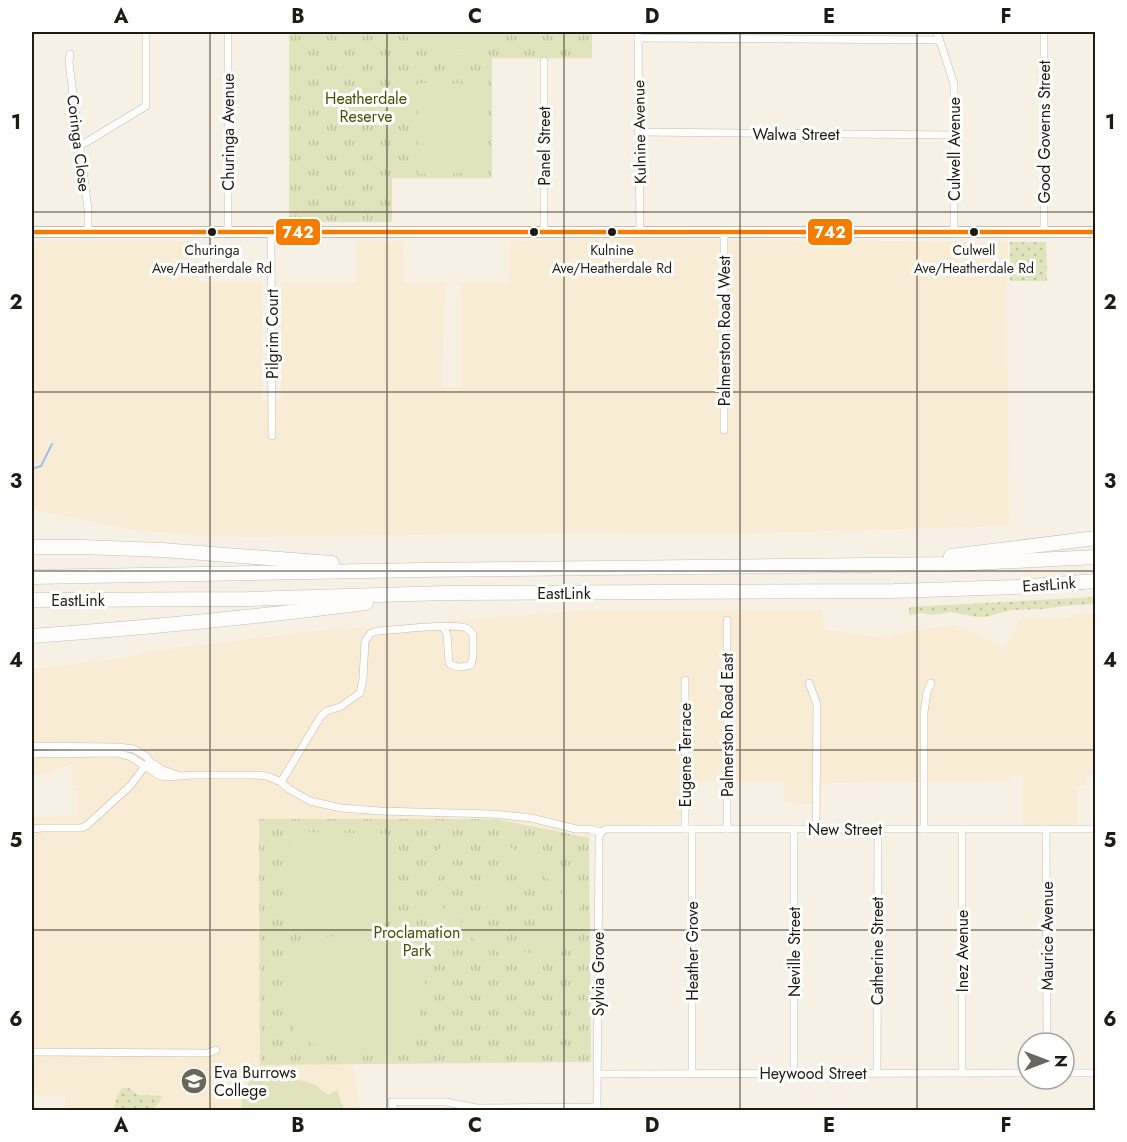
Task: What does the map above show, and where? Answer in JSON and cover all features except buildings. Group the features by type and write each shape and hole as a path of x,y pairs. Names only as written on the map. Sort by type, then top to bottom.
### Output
{"highway":[{"path":"881,565 1095,538"},
{"path":"32,547 162,550 420,570"},
{"name":"EastLink","path":"32,577 992,563 1095,557"},
{"name":"EastLink","path":"32,600 248,599 446,593 883,591 1015,587 1095,581"},
{"path":"32,636 246,618 446,593"}],"main road":[{"path":"32,232 1095,232"}],"street":[{"path":"80,144 86,143 146,106 146,32"},
{"name":"Churinga Avenue","path":"228,32 228,232"},
{"name":"Good Governs Street","path":"1044,32 1044,232"},
{"path":"638,35 938,35"},
{"name":"Kulnine Avenue","path":"638,35 640,232"},
{"name":"Culwell Avenue","path":"938,35 954,84 954,232"},
{"name":"Coringa Close","path":"70,54 69,63 88,209 88,232"},
{"name":"Panel Street","path":"544,61 544,232"},
{"name":"Walwa Street","path":"638,132 954,135"},
{"name":"Pilgrim Court","path":"271,232 272,436"},
{"name":"Palmerston Road West","path":"724,232 724,430"},
{"name":"Palmerston Road East","path":"727,620 728,829"},
{"path":"32,754 117,753 181,776 254,775 267,776 281,782 321,716 327,711 340,707 360,693 365,641 370,633 443,627 468,629 473,634 471,665 458,667 449,663 447,634 443,627"},
{"name":"Eugene Terrace","path":"685,680 688,829"},
{"path":"809,683 817,704 816,829"},
{"path":"924,829 924,712 931,683"},
{"path":"32,746 118,747 134,749 147,757 147,764 130,786 86,826 32,829"},
{"name":"New Street","path":"281,782 310,801 341,808 531,818 576,829 590,829 600,835 606,829 1095,829"},
{"name":"Heather Grove","path":"688,829 692,1073"},
{"name":"Catherine Street","path":"877,1073 878,829"},
{"name":"Inez Avenue","path":"962,829 962,1073"},
{"name":"Maurice Avenue","path":"1046,829 1047,1031"},
{"name":"Neville Street","path":"794,830 794,1074"},
{"name":"Sylvia Grove","path":"597,1109 600,835"},
{"path":"32,1052 208,1053 216,1050"},
{"name":"Heywood Street","path":"597,1074 1016,1073"},
{"path":"1076,1073 1095,1073"},
{"path":"394,1110 392,1102 446,1102 477,1108 597,1109"}],"shaded area":[{"path":"588,239 1008,242 1009,526 728,534 584,533 221,537 134,530 35,510 32,507 32,241 199,241 198,282 262,282 261,401 281,399 281,283 356,283 356,241 403,241 404,283 445,283 442,387 462,387 461,282 509,282 510,241"},
{"path":"590,610 822,610 825,630 887,638 921,629 955,625 1005,647 1021,618 1067,618 1079,613 1095,613 1095,774 1087,775 1086,785 1077,786 1077,825 1023,826 1023,777 1009,776 1009,781 821,783 821,804 784,802 784,782 689,781 682,819 677,824 591,826 589,838 496,819 260,1065 353,1064 360,1110 65,1110 65,1095 32,1095 32,817 77,816 78,791 72,790 72,764 49,773 32,774 32,669 131,657 143,652 317,631"}],"green space":[{"name":"Heatherdale Reserve","path":"289,32 592,32 592,58 492,58 492,178 392,178 392,222 289,222"},
{"path":"404,32 508,32 483,48 469,53 440,56 426,52 414,44"},
{"path":"418,83 484,84 484,173 418,174"},
{"path":"1010,242 1046,242 1047,281 1010,281"},
{"path":"1095,597 1095,604 1011,610 986,617 951,612 909,615 909,607"},
{"name":"Proclamation Park","path":"259,819 496,819 589,838 591,1062 260,1065"},
{"path":"296,832 388,834 396,860 390,921 372,933 323,934 289,925 291,837"},
{"path":"480,835 498,841 548,866 571,886 578,901 580,916 578,930 561,952 533,963 517,961 452,928 437,916 426,893 428,867 435,854 444,845 467,836","holes":["478,844 535,871 563,891 530,953 513,949 465,924 446,911 439,903 436,894 437,882 443,869 468,883 499,910 509,888 470,879 445,866 451,855 461,846"]},
{"path":"520,869 543,880 541,882 544,884 516,885"},
{"path":"437,924 490,953 451,934 497,960 443,933 444,930 436,926"},
{"path":"377,934 424,975 426,990 414,1039 404,1046 366,1056 340,1057 328,1054 294,1030 285,998 285,960 302,938"},
{"path":"258,1072 279,1074 314,1084 328,1095 337,1090 344,1110 241,1110 242,1097 249,1081 256,1079"},
{"path":"122,1088 129,1088 138,1095 162,1096 152,1110 113,1110"}],"waterway":[{"path":"32,469 41,466 52,444"}],"transit line":[{"name":"742","path":"32,232 1096,232"}],"place":[{"name":"Churinga Ave/Heatherdale Rd","path":"212,232"},
{"name":"Kulnine Ave/Heatherdale Rd","path":"612,232"},
{"name":"Culwell Ave/Heatherdale Rd","path":"974,232"},
{"name":"Eva Burrows College","path":"194,1081"}]}
